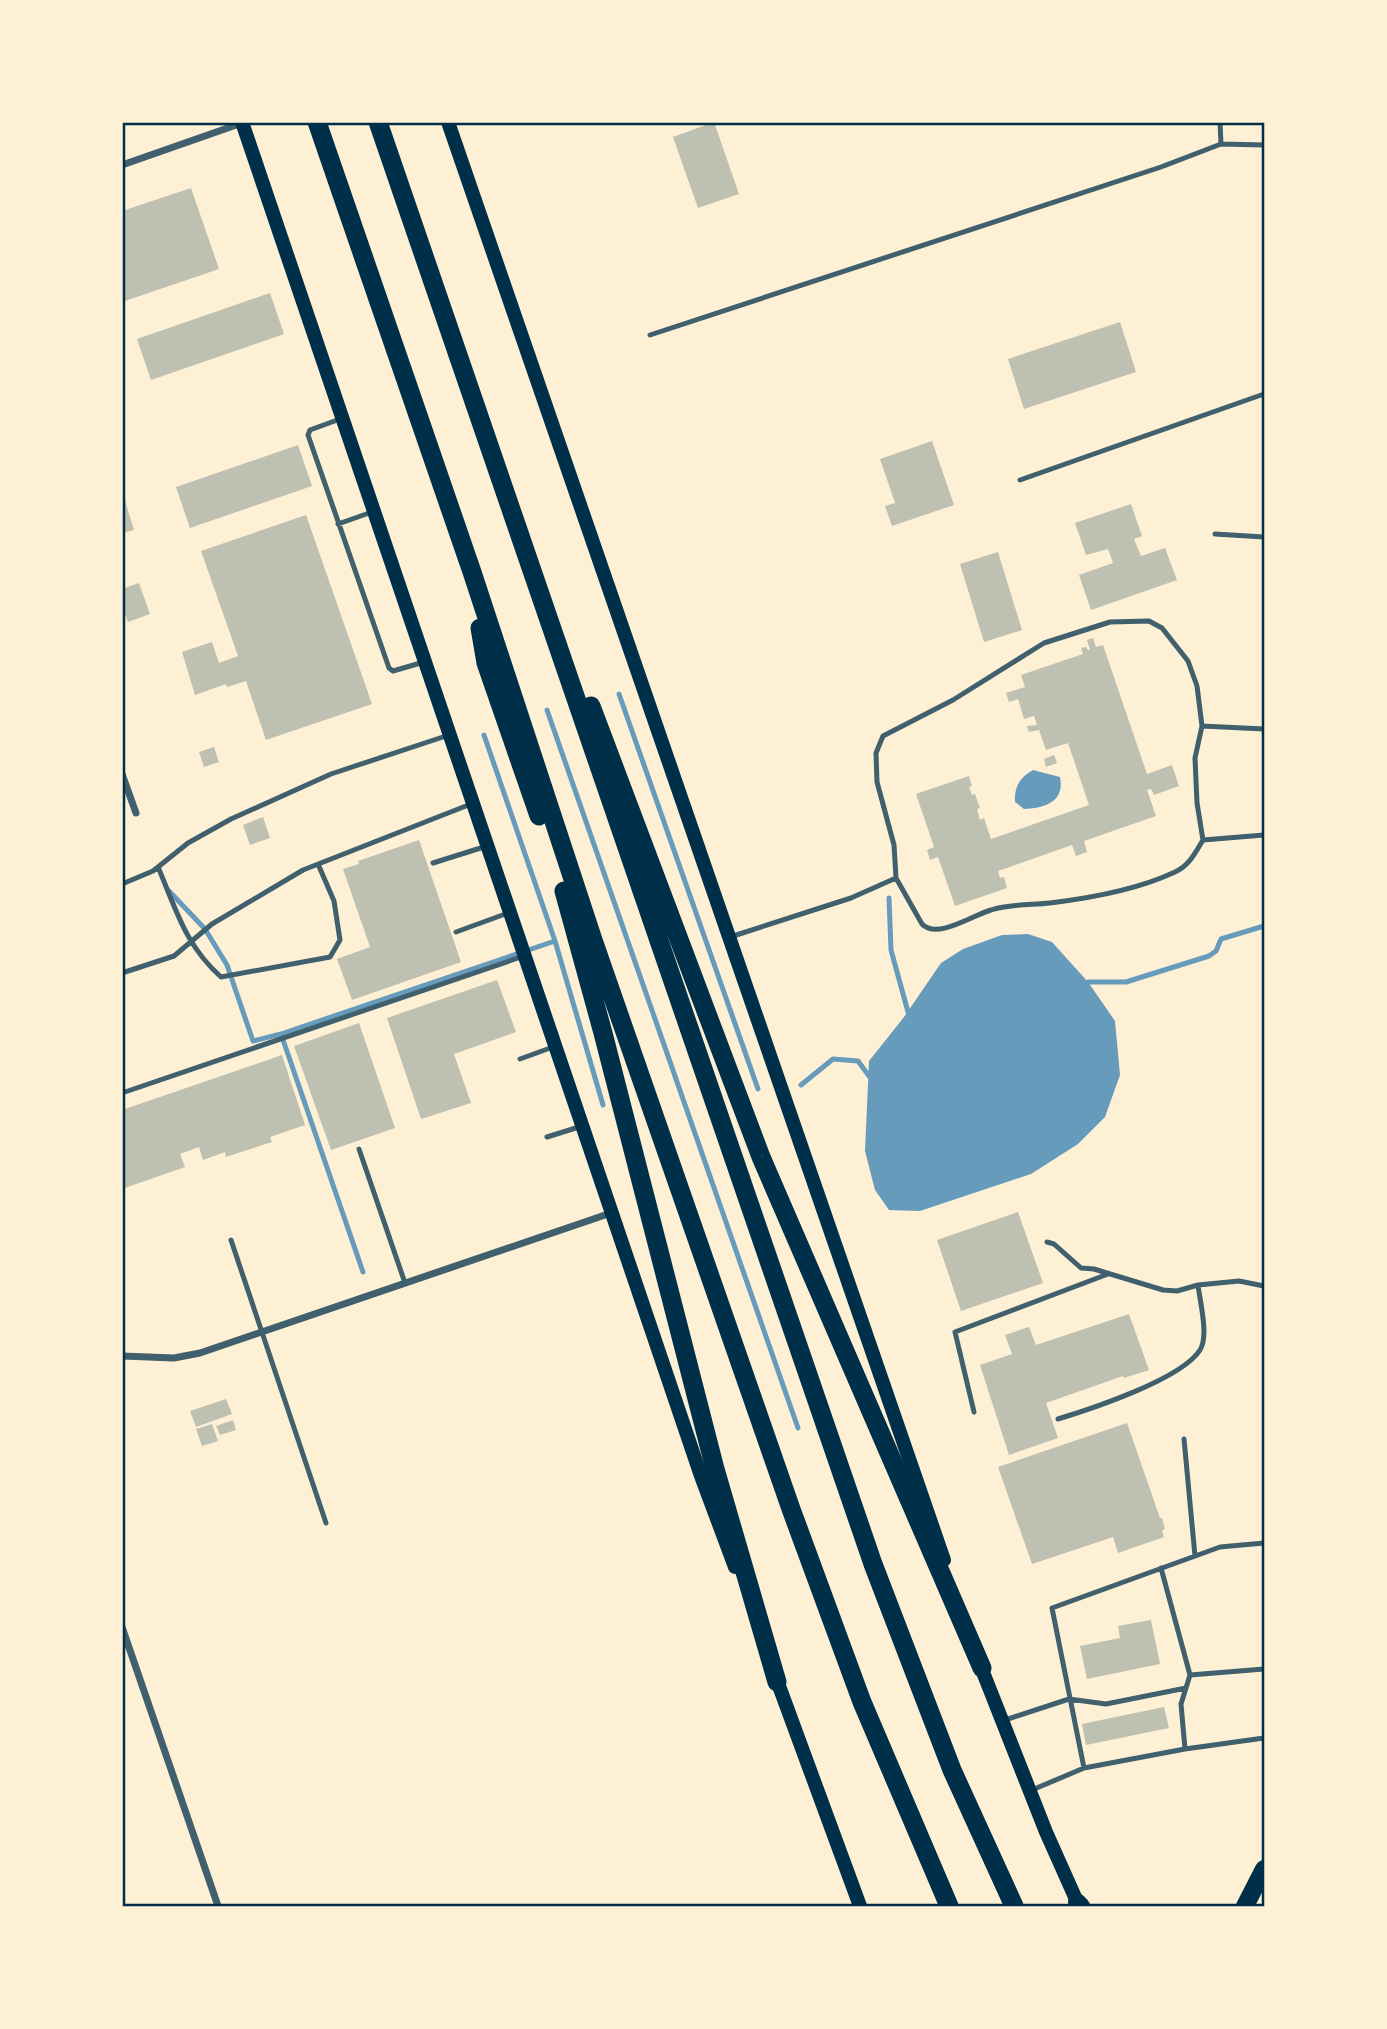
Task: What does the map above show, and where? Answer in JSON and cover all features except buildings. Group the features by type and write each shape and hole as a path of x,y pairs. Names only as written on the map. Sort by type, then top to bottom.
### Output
{"highway":[{"path":"317,122 472,572 593,940 791,1509 862,1703 949,1906"},
{"path":"378,122 873,1564 952,1770 1013,1906"},
{"path":"526,552 607,743 761,1157 982,1668"},
{"path":"472,572 486,663 560,877 715,1469 778,1682"},
{"path":"1245,1906 1265,1869"}],"main road":[{"path":"448,122 982,1668 1030,1791 1079,1905"},
{"path":"242,123 701,1476 860,1906"}],"street":[{"path":"122,165 242,123"},
{"path":"122,774 136,813"},
{"path":"122,1356 174,1358 200,1353 611,1213"},
{"path":"122,1627 218,1906"}],"lane":[{"path":"1220,122 1221,145"},
{"path":"650,335 1221,145 1265,145"},
{"path":"1020,480 1265,394"},
{"path":"342,418 310,430 307,435 389,668 398,671 426,662"},
{"path":"338,524 374,511"},
{"path":"1215,534 1265,537"},
{"path":"1149,621 1162,628 1188,661 1196,686 1202,726 1195,758 1197,803 1203,841 1186,866 1136,886 1083,899 993,909 937,931 927,930 922,925 896,878 894,845 877,782 876,752 883,737 953,700 1044,643 1110,622 1149,621"},
{"path":"1202,726 1265,729"},
{"path":"122,884 144,876 188,843 231,819 331,774 451,734"},
{"path":"122,973 174,956 212,924 303,870 474,803"},
{"path":"1203,841 1265,835"},
{"path":"433,863 488,845"},
{"path":"158,867 190,943 203,961 220,977 330,957 340,940 334,901 318,864"},
{"path":"730,937 851,898 896,878"},
{"path":"456,932 511,912"},
{"path":"122,1093 525,956"},
{"path":"520,1059 556,1046"},
{"path":"547,1137 582,1126"},
{"path":"359,1149 405,1283"},
{"path":"231,1240 326,1523"},
{"path":"1047,1242 1054,1244 1081,1268 1088,1267 1163,1290 1177,1291 1198,1285 1245,1282 1265,1286"},
{"path":"974,1412 955,1332 1108,1274"},
{"path":"1058,1419 1139,1390 1186,1363 1200,1349 1204,1326 1198,1285"},
{"path":"1184,1438 1195,1556"},
{"path":"1084,1768 1052,1608 1220,1547 1265,1543"},
{"path":"1161,1568 1189,1675 1181,1704 1185,1749"},
{"path":"1189,1675 1265,1669"},
{"path":"1002,1721 1069,1699 1106,1704 1186,1688"},
{"path":"1030,1791 1084,1768 1185,1749 1265,1738"}],"water":[{"path":"1033,770 1060,777 1061,786 1052,802 1024,809 1015,802 1017,787 1021,779"},
{"path":"1028,934 1052,942 1088,982 1115,1021 1120,1075 1105,1117 1078,1144 1031,1174 920,1211 889,1210 875,1190 865,1151 869,1061 904,1017 941,963 963,949 1002,935"}],"waterway":[{"path":"619,694 758,1089"},
{"path":"547,710 798,1428"},
{"path":"484,735 555,941"},
{"path":"169,891 205,929 227,965 253,1041 281,1034"},
{"path":"889,898 891,950 908,1012"},
{"path":"1088,982 1126,982 1209,956 1216,951 1221,939 1264,926"},
{"path":"363,1272 281,1034 555,941 603,1105"},
{"path":"801,1085 833,1059 858,1061 869,1076"}]}
